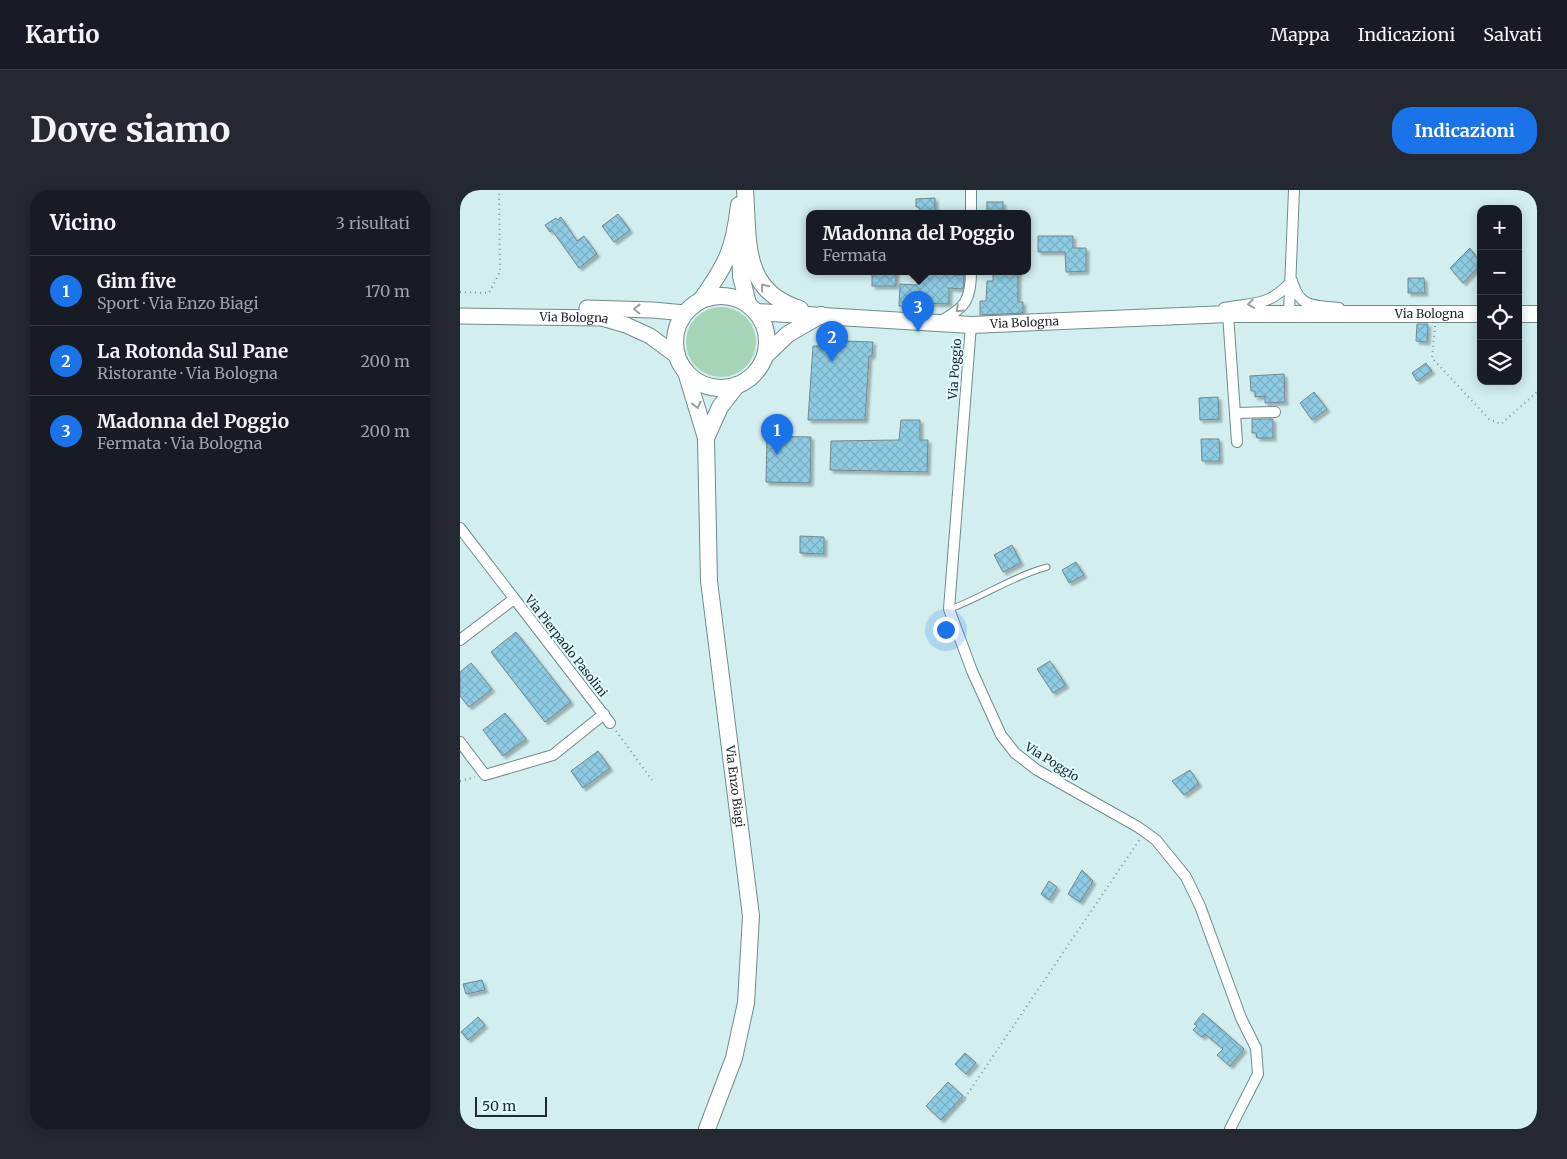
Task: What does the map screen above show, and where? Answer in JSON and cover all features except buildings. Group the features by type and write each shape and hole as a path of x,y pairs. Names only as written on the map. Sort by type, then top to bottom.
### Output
{"main road":[{"path":"701,300 727,263 732,250 741,190"},
{"path":"741,190 739,256 752,308 766,333 765,356"},
{"path":"745,190 749,250 760,284 784,304 821,315"},
{"name":"Via Bologna","path":"737,385 728,387 710,386 701,383 686,372 677,356 675,341 678,326 685,314 701,300 725,296 752,308 821,315 971,325 1228,314 1477,314"},
{"name":"Via Bologna","path":"460,305 653,310 685,314"},
{"path":"1522,314 1537,314"},
{"path":"737,385 754,374 765,356 788,334 821,315"},
{"name":"Via Bologna","path":"460,316 602,318 626,325 650,336 677,356"},
{"name":"Via Enzo Biagi","path":"686,372 706,438 709,582 751,916 746,1003 734,1058 707,1129"},
{"name":"Via Enzo Biagi","path":"706,438 720,407 737,385"}],"street":[{"path":"971,190 971,210"},
{"path":"1289,313 1292,281 1294,190"},
{"path":"937,323 957,313 967,302 971,286 971,275"},
{"path":"1292,281 1297,297 1305,303 1390,314"},
{"path":"1188,315 1268,301 1280,294 1292,281"},
{"path":"1228,314 1237,442"},
{"name":"Via Poggio","path":"971,325 949,609 972,671 1002,735 1014,754 1037,770 1156,840 1186,877 1204,915 1241,1018 1256,1048 1258,1074 1230,1129"},
{"path":"1236,413 1275,412"},
{"name":"Via Pierpaolo Pasolini","path":"460,528 610,723"},
{"path":"460,640 514,599"},
{"path":"460,742 485,775 553,755 604,714"}],"lane":[{"path":"949,609 970,602 1031,571 1047,567"}],"path":[{"path":"460,292 489,293 500,272 499,190"},
{"path":"1436,314 1432,358 1489,419 1501,424 1537,392"},
{"path":"610,723 652,780"},
{"path":"460,781 485,775"},
{"path":"962,1102 1144,832"}],"green space":[{"path":"728,307 741,313 750,322 754,328 756,342 754,356 746,367 735,375 714,377 707,375 696,367 688,356 686,335 688,328 696,317 707,309"}],"place":[{"name":"Madonna del Poggio","path":"918,332"},
{"name":"La Rotonda Sul Pane","path":"832,362"},
{"name":"Gim five","path":"777,455"}]}
